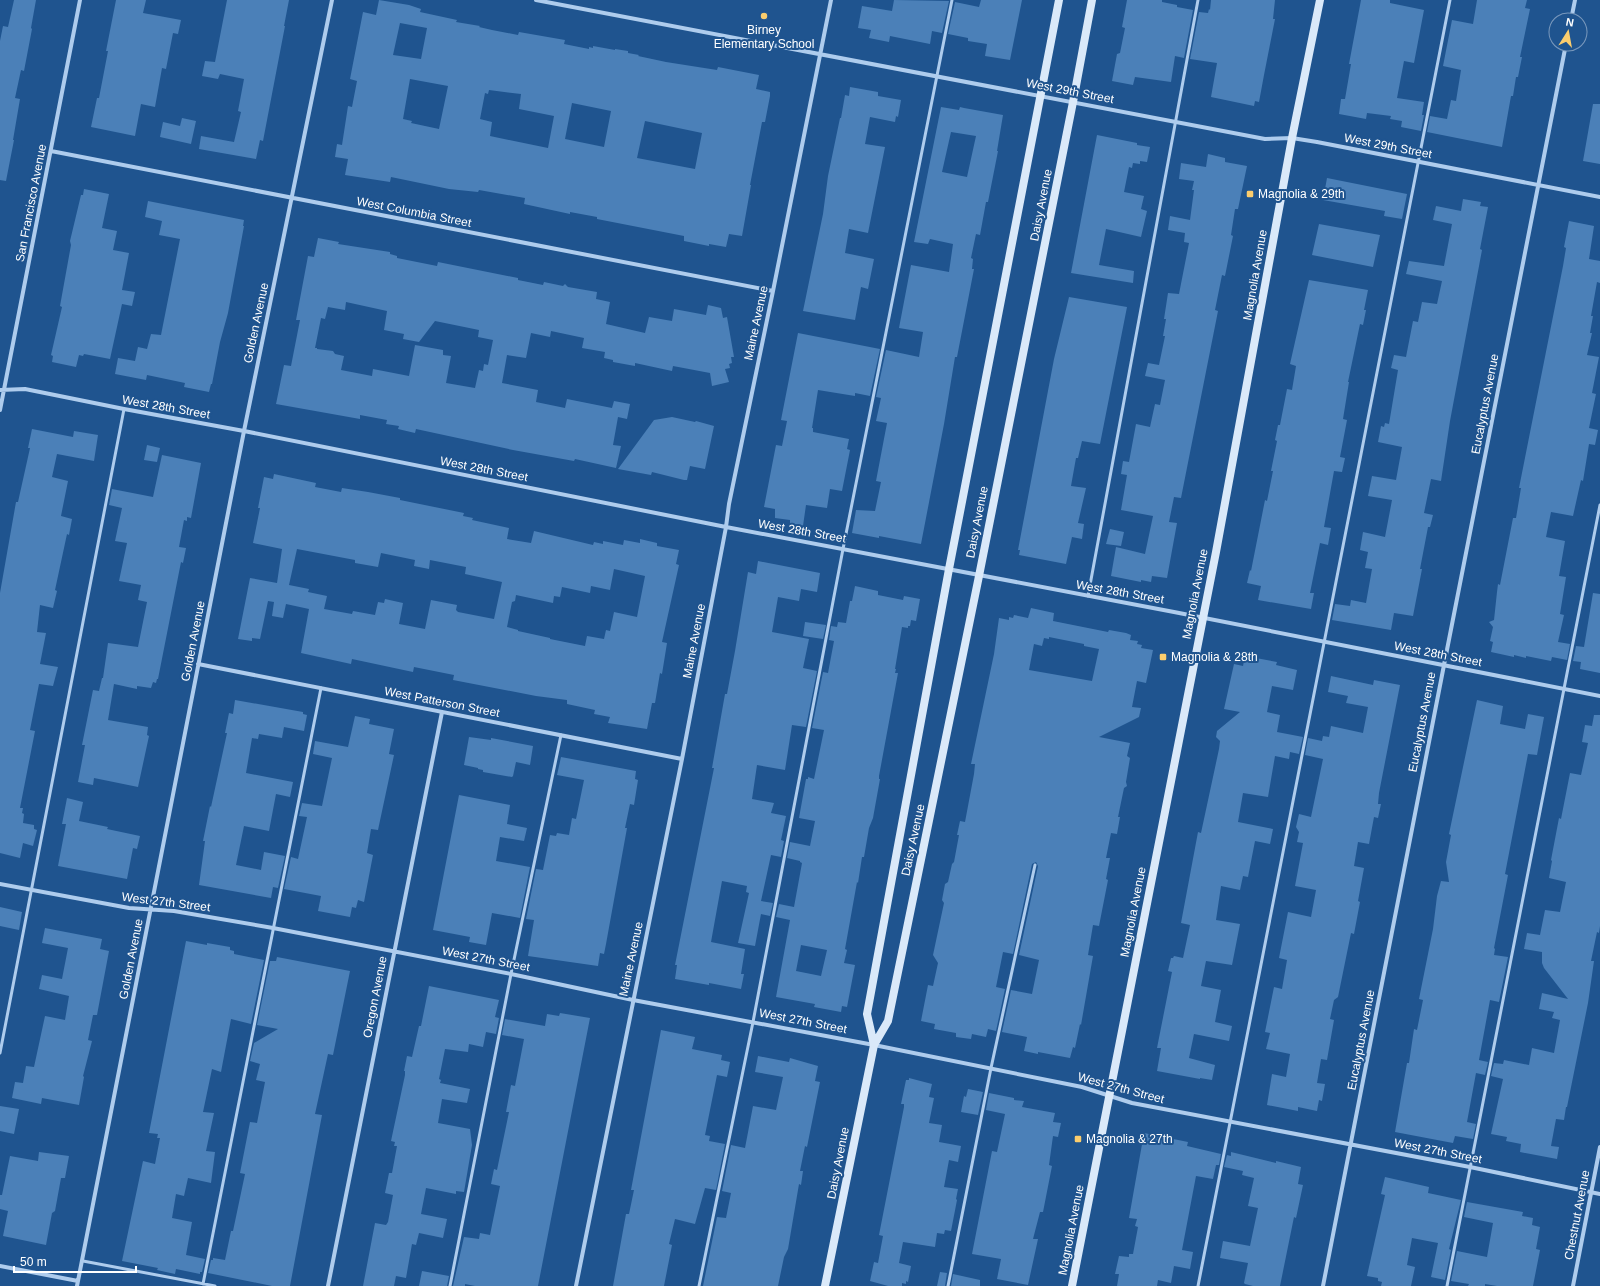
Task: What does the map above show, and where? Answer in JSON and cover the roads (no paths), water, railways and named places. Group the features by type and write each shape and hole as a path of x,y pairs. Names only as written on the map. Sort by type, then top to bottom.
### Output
{"street":[{"name":"San Francisco Avenue","path":"0,410 2,389 51,151 80,0"},
{"name":"Golden Avenue","path":"78,1284 244,431 332,0"},
{"name":"West 29th Street","path":"536,0 1265,139 1292,138 1539,184 1600,197"},
{"name":"Maine Avenue","path":"576,1286 682,759 726,527 729,504 831,0"},
{"name":"Daisy Avenue","path":"874,1045 867,1014 949,569 1059,0"},
{"name":"Daisy Avenue","path":"825,1286 874,1045 888,1021 979,576 1092,0"},
{"name":"Magnolia Avenue","path":"1072,1286 1202,618 1292,138 1320,0"},
{"path":"1573,12 1575,0"},
{"name":"Eucalyptus Avenue","path":"1324,1286 1564,52"},
{"name":"West Columbia Street","path":"51,151 773,291"},
{"name":"West 28th Street","path":"2,389 25,389 244,431 726,527 1323,641 1600,696"},
{"name":"West Patterson Street","path":"198,664 682,759"},
{"name":"Oregon Avenue","path":"328,1286 442,712"},
{"name":"West 27th Street","path":"0,884 129,908 174,911 394,951 633,1000 991,1068 1082,1087 1132,1104 1470,1167 1600,1194"},
{"name":"Chestnut Avenue","path":"1573,1286 1600,1147"},
{"path":"0,1266 78,1284"}],"lane":[{"path":"699,1286 753,1022 843,549 952,0"},
{"path":"1088,596 1198,0"},
{"path":"1198,1286 1417,161 1450,0"},
{"path":"0,1054 124,409"},
{"path":"1446,1286 1600,505"},
{"path":"203,1284 321,688"},
{"path":"450,1286 511,974 561,735"},
{"path":"948,1286 991,1068 1035,865"},
{"path":"83,1261 215,1286"}],"place":[{"name":"Birney Elementary School","path":"764,16"},
{"name":"Magnolia & 29th","path":"1250,194"},
{"name":"Magnolia & 28th","path":"1163,657"},
{"name":"Magnolia & 27th","path":"1078,1139"}]}
